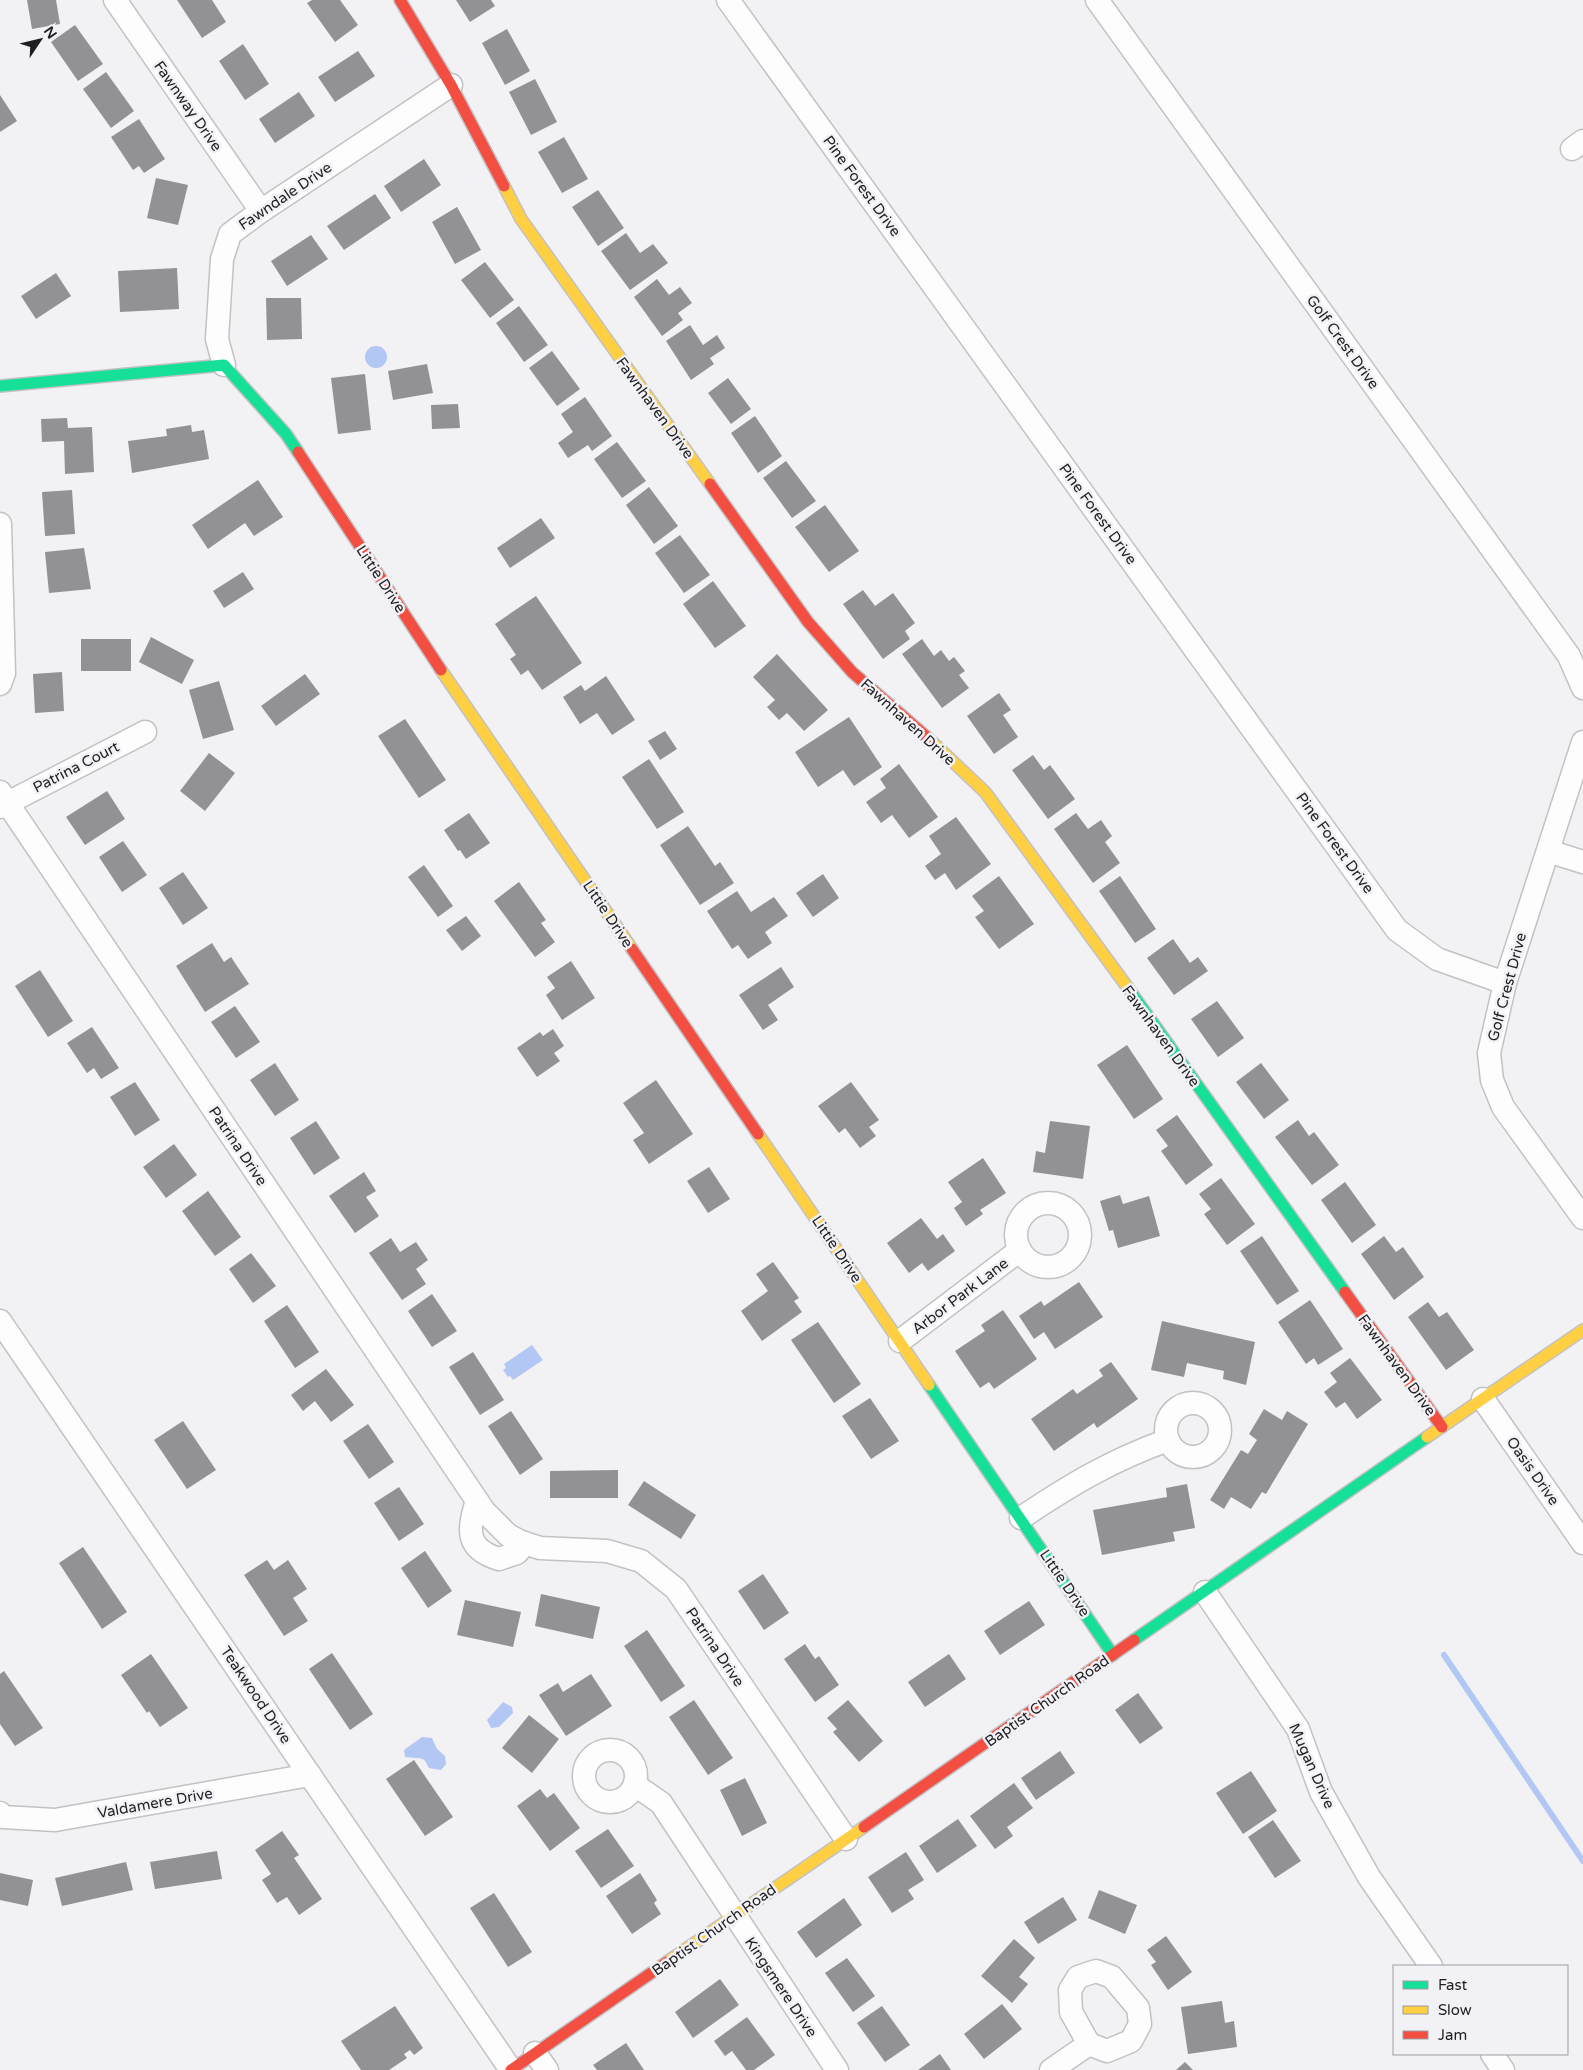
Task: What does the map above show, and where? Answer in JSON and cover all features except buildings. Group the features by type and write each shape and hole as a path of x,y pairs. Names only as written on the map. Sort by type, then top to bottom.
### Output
{"street":[{"name":"Fawnway Drive","path":"115,0 261,212"},
{"name":"Fawnhaven Drive","path":"400,0 451,85 521,219 808,622 852,672 942,750 985,792 1014,829 1442,1427"},
{"name":"Pine Forest Drive","path":"728,0 1397,930 1437,959 1505,983"},
{"name":"Golf Crest Drive","path":"1107,4 1569,656 1583,688"},
{"name":"Fawndale Drive","path":"224,365 217,339 222,259 230,234 451,85"},
{"path":"0,386 224,365"},
{"name":"Littie Drive","path":"224,365 286,434 446,677 1113,1655"},
{"path":"0,524 4,673 0,684"},
{"name":"Patrina Court","path":"2,800 145,732"},
{"name":"Golf Crest Drive","path":"1583,742 1505,983 1489,1053 1492,1080 1503,1107 1583,1218"},
{"name":"Patrina Drive","path":"2,800 476,1501 508,1535 525,1543 540,1548 607,1551 641,1561 676,1589 846,1839"},
{"path":"1548,851 1583,862"},
{"name":"Arbor Park Lane","path":"900,1341 1020,1250"},
{"name":"Teakwood Drive","path":"0,1321 511,2070"},
{"name":"Baptist Church Road","path":"511,2070 541,2062 734,1916 1583,1330"},
{"name":"Oasis Drive","path":"1483,1399 1583,1543"},
{"path":"1021,1518 1072,1484 1117,1460 1168,1440"},
{"path":"476,1501 471,1518 471,1537 478,1550 499,1559 516,1552 525,1543"},
{"name":"Mugan Drive","path":"1205,1592 1298,1730 1321,1792 1369,1877 1430,1965"},
{"name":"Valdamere Drive","path":"0,1814 3,1817 55,1820 310,1776"},
{"name":"Kingsmere Drive","path":"635,1785 661,1803 837,2070"},
{"path":"1051,2070 1089,2044"},
{"path":"1493,2055 1503,2070"}],"water":[{"path":"376,346 384,349 387,357 384,365 376,368 368,365 365,357 368,349"},
{"path":"532,1345 543,1360 513,1380 510,1376 508,1377 503,1370 506,1368 504,1364"},
{"path":"503,1702 512,1707 513,1713 499,1727 491,1728 487,1720"},
{"path":"422,1737 432,1738 437,1749 445,1756 446,1764 441,1770 429,1768 422,1759 405,1757 404,1750"}],"waterway":[{"path":"1444,1655 1583,1861"}],"traffic: fast":[{"path":"0,386 224,365 286,434 298,452"},
{"path":"1128,988 1345,1292"},
{"path":"929,1385 1113,1655"},
{"path":"1134,1640 1427,1437"}],"traffic: slow":[{"path":"504,186 521,219 710,484"},
{"path":"441,670 632,949"},
{"path":"929,739 985,792 1128,988"},
{"path":"758,1134 929,1385"},
{"path":"1427,1437 1583,1330"},
{"path":"667,1962 864,1827"}],"traffic: jam":[{"path":"400,0 451,85 504,186"},
{"path":"298,452 441,670"},
{"path":"710,484 808,622 852,672 929,739"},
{"path":"632,949 758,1134"},
{"path":"1345,1292 1442,1427"},
{"path":"864,1827 1134,1640"},
{"path":"511,2070 667,1962"}]}
